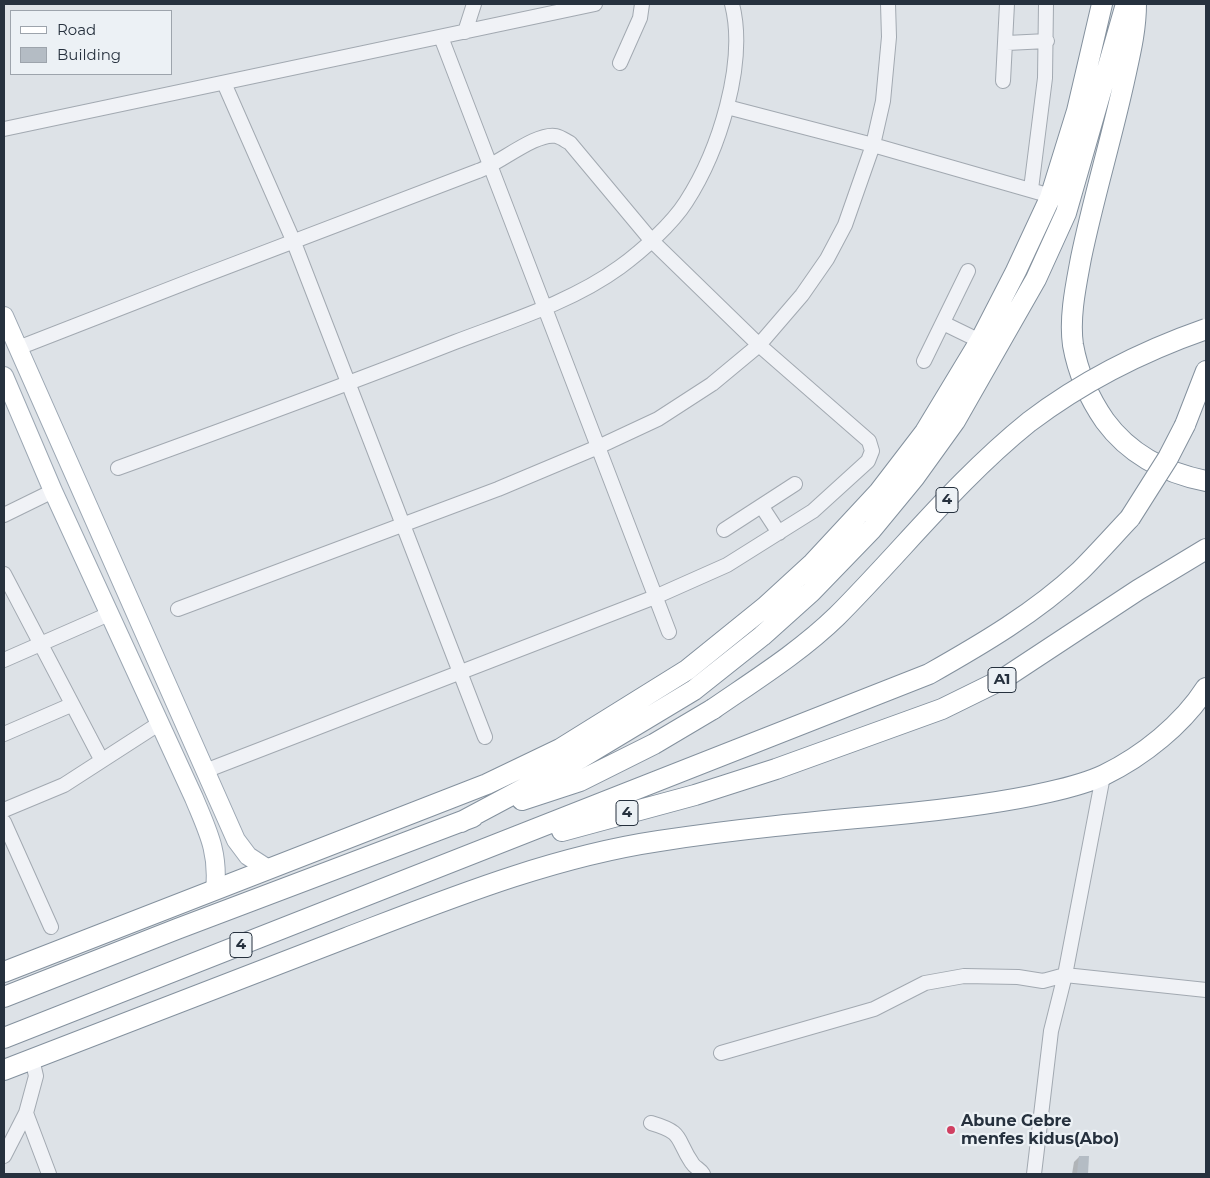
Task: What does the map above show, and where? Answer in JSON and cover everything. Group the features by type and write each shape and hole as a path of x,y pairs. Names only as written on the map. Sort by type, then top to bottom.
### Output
{"highway":[{"path":"4,972 487,784 560,750 687,670 764,607 813,563 879,492 926,432 980,341 1016,271 1050,196 1077,111 1102,4"},
{"path":"461,822 581,758 694,690 762,636 810,592 872,529 914,478 956,421 1036,280 1066,213 1126,4"},
{"path":"1136,4 1136,25 1129,60 1110,145 1086,235 1075,290 1073,343 1079,371 1093,403 1111,429 1137,454 1158,467 1183,476 1206,480"},
{"name":"4","path":"4,997 177,928 461,822 580,781 654,744 713,709 768,671 836,617 970,476 1029,423 1103,373 1174,340 1206,329"},
{"path":"478,853 929,674 989,640 1038,606 1079,571 1130,518 1168,458 1185,425 1206,371"},
{"name":"A1","path":"776,770 942,709 1003,679 1138,590 1206,549"},
{"path":"4,1070 412,913 514,877 581,857 656,841 723,832 955,808 1013,800 1071,787 1103,776 1157,740 1184,716 1206,688"},
{"name":"4","path":"4,1038 478,853 695,795 776,770"}],"main road":[{"path":"4,316 236,840 248,856 268,870"},
{"path":"4,376 53,492 160,723 213,844 217,867 216,890"}],"street":[{"path":"465,32 474,4"},
{"path":"4,129 595,4"},
{"path":"620,63 640,18 642,4"},
{"path":"118,468 348,384 545,307 619,267 651,240 685,204 700,178 727,107 736,40 732,4"},
{"path":"178,609 498,489 658,419 712,384 759,345 802,295 828,259 845,225 874,146 883,100 889,37 888,4"},
{"path":"1003,80 1007,43 1007,4"},
{"path":"1031,189 1045,78 1047,42 1046,4"},
{"path":"441,37 669,632"},
{"path":"1007,43 1047,42"},
{"path":"224,83 293,240 485,737"},
{"path":"727,107 1031,189 1050,196"},
{"path":"18,348 293,240 490,167 536,140 547,136 558,136 570,143 651,240 759,345 869,441 872,451 868,461 813,511 727,565 656,597 205,771"},
{"path":"924,361 968,271"},
{"path":"943,323 980,341"},
{"path":"724,530 795,484"},
{"path":"4,515 53,492"},
{"path":"762,507 779,533"},
{"path":"4,574 101,759"},
{"path":"4,660 39,643 109,614"},
{"path":"4,734 71,705"},
{"path":"4,810 64,785 101,759 160,723"},
{"path":"1034,1174 1051,1032 1065,974 1103,776"},
{"path":"4,822 51,928"},
{"path":"721,1053 874,1009 926,983 964,976 1018,977 1043,981 1065,974 1206,990"},
{"path":"4,1156 26,1113 36,1076 32,1059"},
{"path":"26,1113 49,1174"},
{"path":"651,1123 668,1128 678,1135 693,1165 704,1174"}],"building":[{"path":"1079,1156 1089,1156 1088,1174 1077,1174"}],"place":[{"name":"Abune Gebre menfes kidus(Abo)","path":"951,1130"}]}
